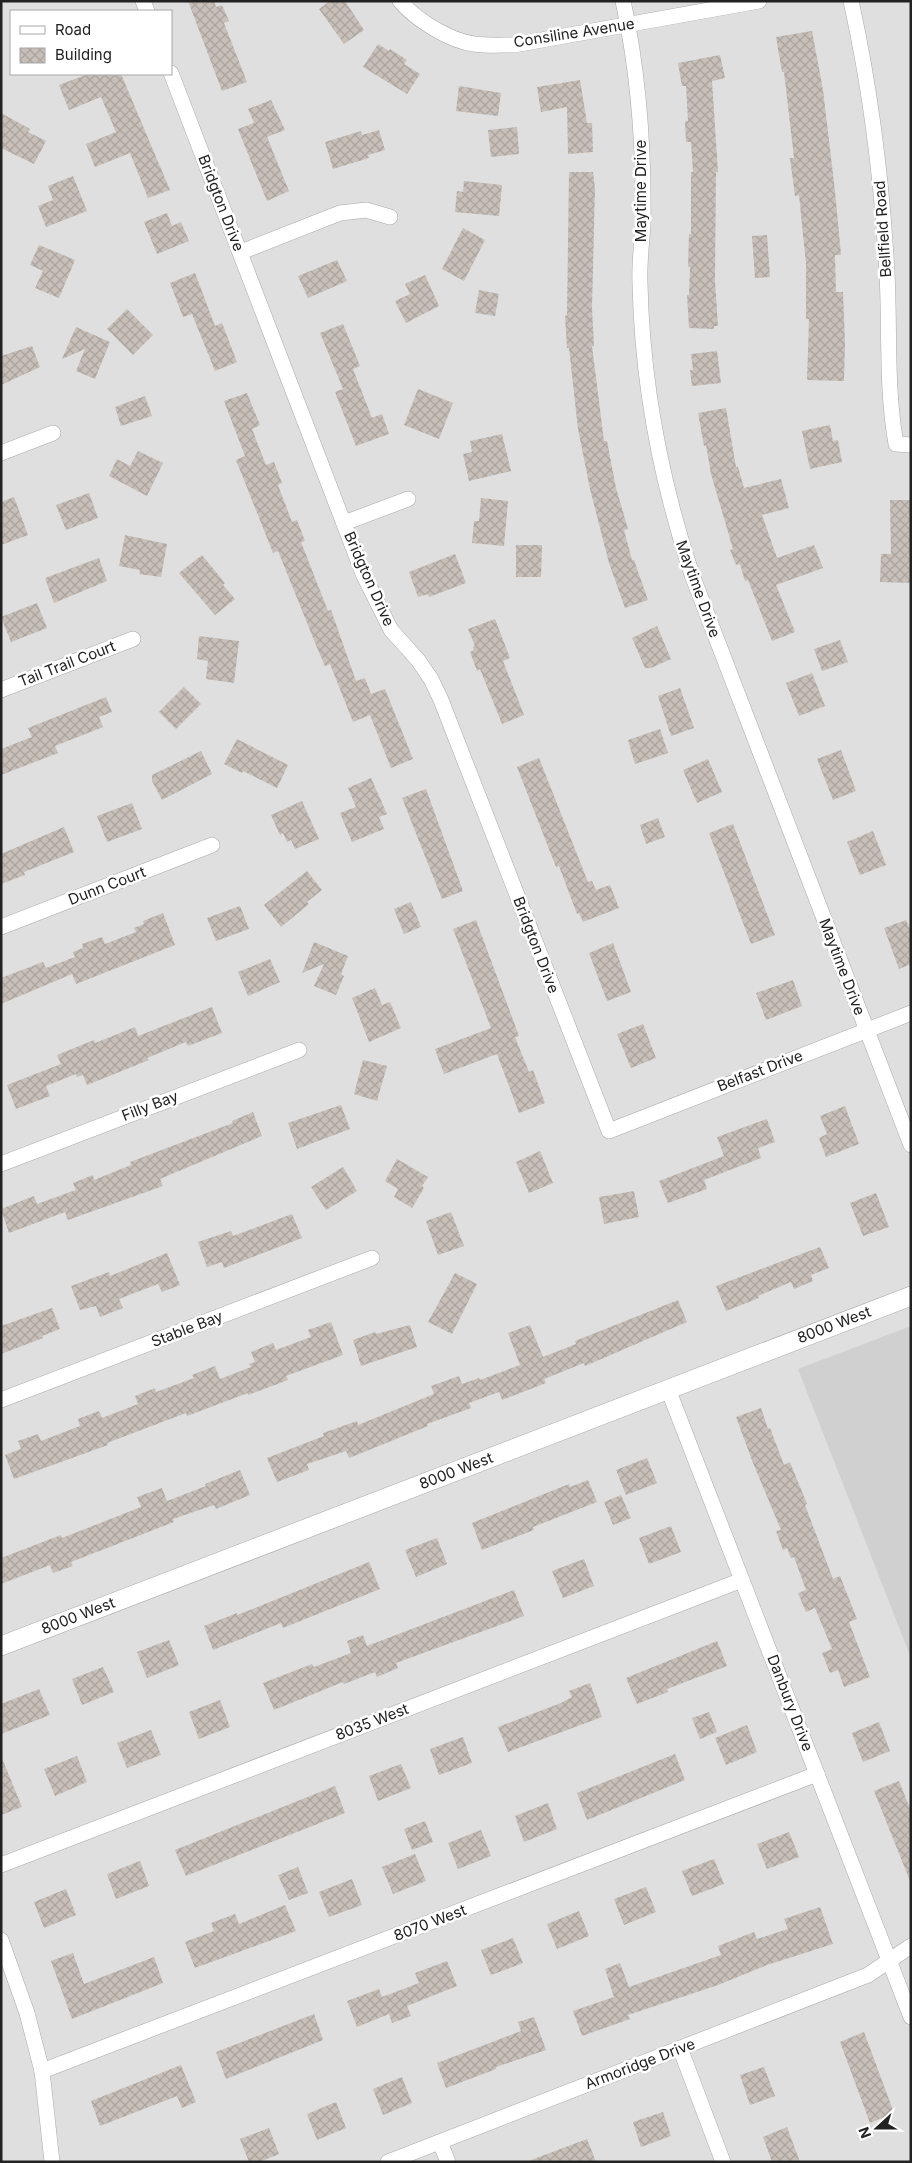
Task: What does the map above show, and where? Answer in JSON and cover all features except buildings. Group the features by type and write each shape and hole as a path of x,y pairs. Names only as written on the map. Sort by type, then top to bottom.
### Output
{"street":[{"name":"Consiline Avenue","path":"400,1 409,12 434,29 473,44 514,45 759,1"},
{"name":"Maytime Drive","path":"623,1 639,96 643,222 640,282 644,360 662,471 676,528 692,575 911,1145"},
{"name":"Bellfield Road","path":"851,1 863,55 875,139 884,225 889,314 891,412 896,444 911,446"},
{"name":"Bridgton Drive","path":"172,75 364,576 391,630 418,660 431,679 441,700 609,1131"},
{"path":"241,252 340,213 366,210 390,217"},
{"path":"1,453 53,433"},
{"path":"344,523 408,499"},
{"name":"Tail Trail Court","path":"1,690 133,639"},
{"name":"Dunn Court","path":"1,927 212,845"},
{"name":"Belfast Drive","path":"609,1131 911,1013"},
{"name":"Filly Bay","path":"1,1164 299,1050"},
{"name":"Stable Bay","path":"1,1400 372,1258"},
{"name":"8000 West","path":"1,1646 911,1296"},
{"name":"Danbury Drive","path":"668,1389 911,2017"},
{"name":"8035 West","path":"1,1865 742,1580"},
{"name":"8070 West","path":"42,2071 817,1774"},
{"path":"1,1940 27,2013 42,2071 52,2162"},
{"name":"Armoridge Drive","path":"388,2162 868,1975 911,1946"},
{"path":"680,2048 723,2162"},
{"path":"440,2142 448,2162"}],"shaded area":[{"path":"1,1 911,1 911,2162 1,2162"},
{"path":"911,1326 911,1658 798,1369"}]}
